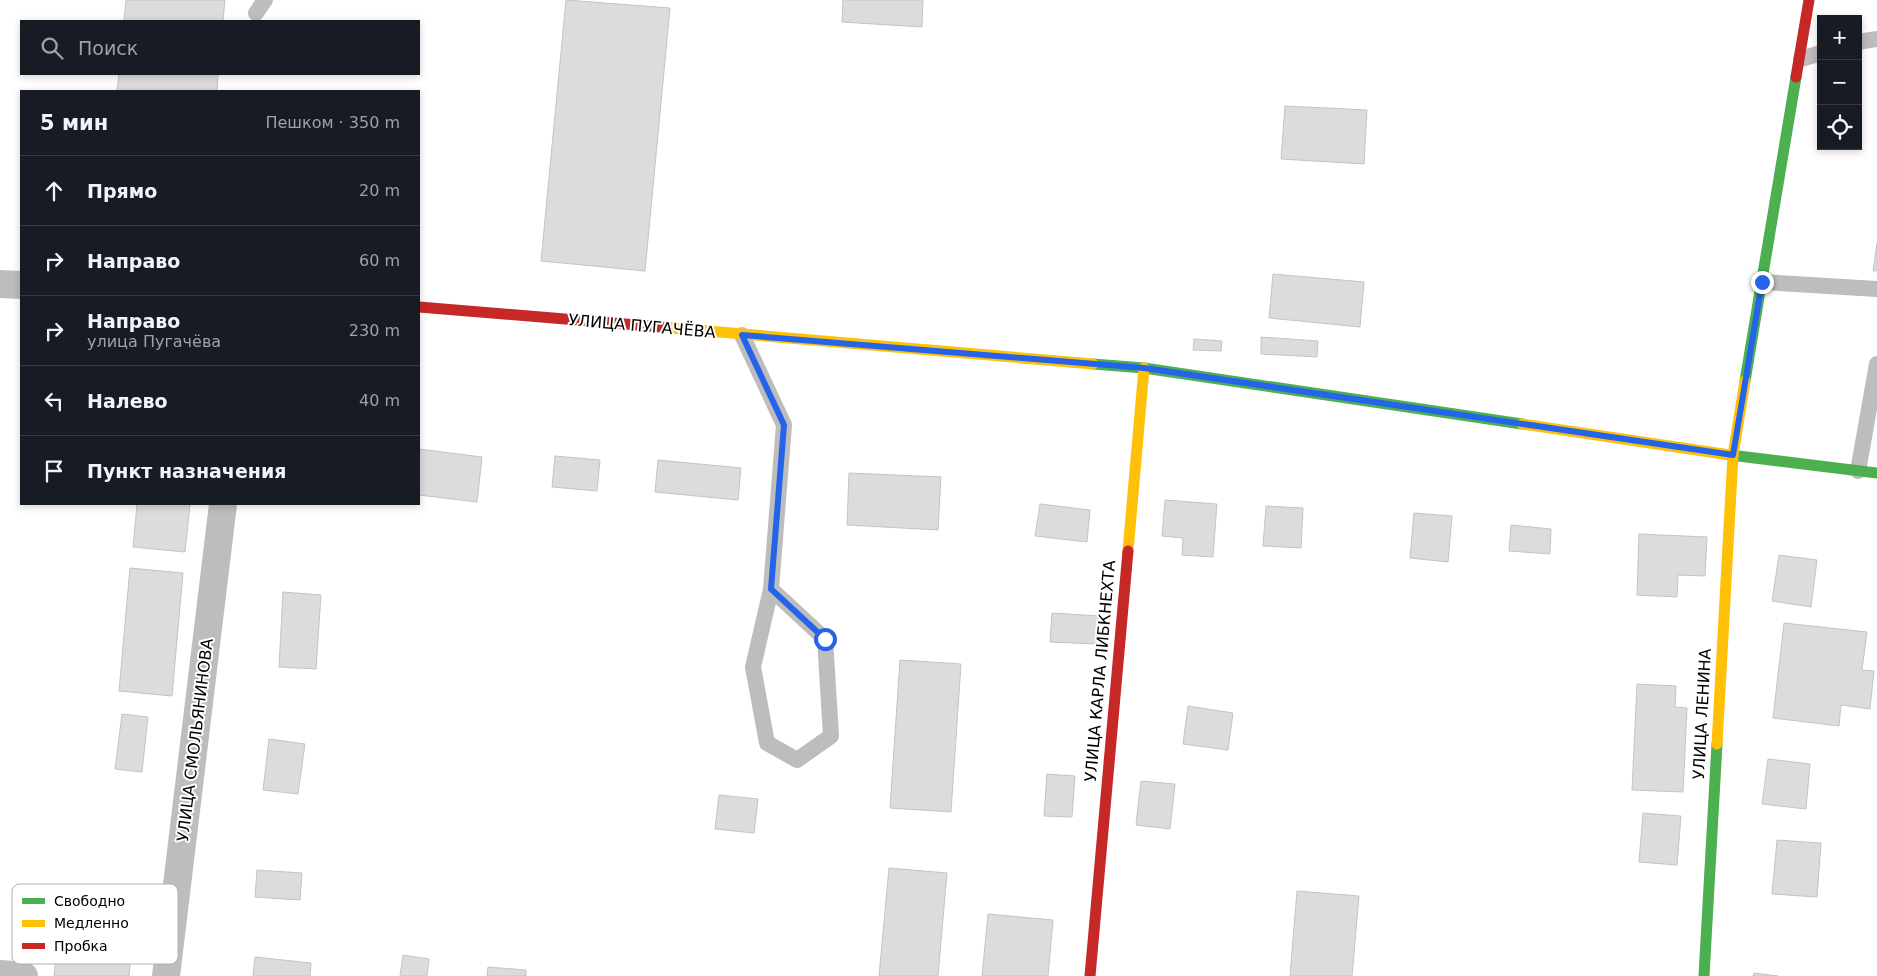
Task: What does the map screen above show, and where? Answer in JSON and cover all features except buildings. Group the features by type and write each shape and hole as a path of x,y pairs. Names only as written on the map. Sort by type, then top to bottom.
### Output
{"street":[{"name":"УЛИЦА ЛЕНИНА","path":"1704,976 1733,455 1801,59 1809,0"},
{"path":"0,284 20,285"},
{"name":"УЛИЦА ПУГАЧЁВА","path":"420,307 1144,368 1733,455 1877,473"},
{"name":"УЛИЦА КАРЛА ЛИБКНЕХТА","path":"1090,976 1144,368"},
{"name":"УЛИЦА СМОЛЬЯНИНОВА","path":"177,884 224,505"},
{"path":"0,974 24,976"}],"lane":[{"path":"1862,41 1877,39"},
{"path":"1801,59 1817,54"},
{"path":"1762,282 1877,289"},
{"path":"742,335 784,425 771,589 753,667 767,743 797,760 831,736 825,639 771,589"},
{"path":"1858,471 1877,364"}],"traffic: fast":[{"path":"1745,381 1796,77"},
{"path":"1093,364 1144,368 1522,424"},
{"path":"1730,455 1877,473"},
{"path":"1704,976 1717,744"}],"traffic: slow":[{"path":"661,327 1093,364"},
{"path":"1128,551 1144,368"},
{"path":"1717,744 1733,455 1745,381"},
{"path":"1522,424 1730,455"}],"traffic: jam":[{"path":"1796,77 1809,0"},
{"path":"420,307 661,327"},
{"path":"1090,976 1128,551"}],"route":[{"path":"825,639 771,589 784,425 742,335 1144,368 1733,455 1762,282"}]}
